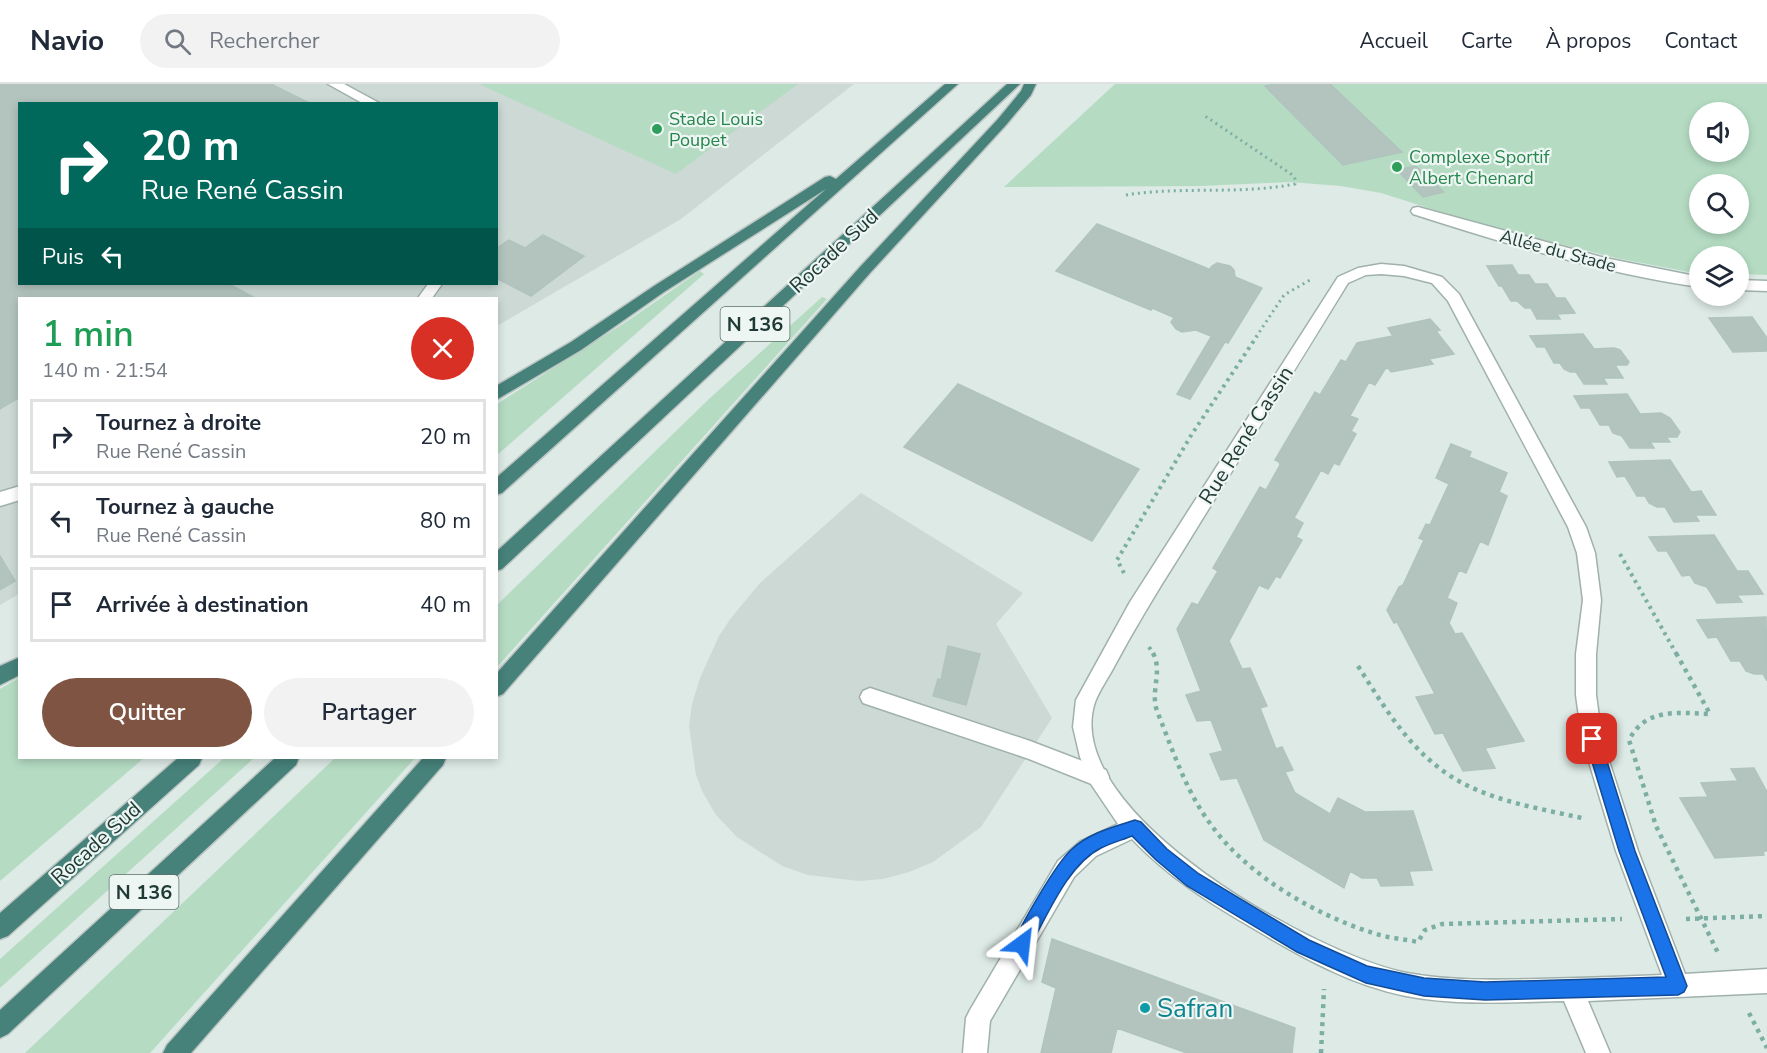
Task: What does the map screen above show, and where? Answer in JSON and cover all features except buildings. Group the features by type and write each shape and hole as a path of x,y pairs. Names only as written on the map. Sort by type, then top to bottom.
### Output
{"highway":[{"name":"N 136","path":"498,486 952,84"},
{"name":"Rocade Sud","path":"498,562 1014,84"},
{"path":"498,686 865,270 1002,122 1028,92 1030,84"},
{"path":"498,393 576,346 658,289 875,152"},
{"path":"0,676 18,666"},
{"name":"Rocade Sud","path":"0,928 191,759"},
{"name":"N 136","path":"0,1026 288,759"},
{"path":"175,1053 435,759"}],"street":[{"path":"334,84 371,102"},
{"name":"Allée du Stade","path":"1418,211 1646,274 1689,280"},
{"path":"1363,270 1381,269 1424,275 1437,280 1454,298 1577,527 1586,553 1592,600 1586,654 1586,695 1592,739 1619,827 1678,986"},
{"name":"Rue René Cassin","path":"1363,270 1343,280 1152,583 1086,700 1083,717 1084,736 1099,777 1135,828 1161,854 1193,880 1326,958 1366,974 1424,987 1485,991 1678,986 1767,981"},
{"path":"1749,285 1767,285"},
{"path":"0,499 18,494"},
{"path":"870,698 1030,750 1099,777"},
{"path":"975,1053 978,1018 1066,869 1078,854 1097,841 1135,828"},
{"path":"1571,989 1598,1053"}],"path":[{"path":"1126,195 1151,191 1274,188 1295,184 1295,179 1291,174 1205,116"},
{"path":"1127,576 1117,560 1192,434 1284,295 1329,271 1363,270"},
{"path":"1620,554 1710,714 1664,714 1643,719 1633,728 1629,740 1656,826 1767,1047"},
{"path":"1124,633 1146,643 1155,653 1159,665 1153,701 1193,794 1208,822 1229,848 1248,865 1326,914 1376,934 1418,942 1425,930 1442,924 1767,916"},
{"path":"1358,666 1400,728 1438,766 1461,783 1492,796 1619,827"},
{"path":"1321,1053 1326,958"}],"shaded area":[{"path":"0,84 854,84 681,219 498,325 498,297 18,297 18,595 0,605"},
{"path":"861,493 1023,593 996,624 1052,718 981,827 933,862 883,879 859,881 808,875 782,866 737,837 716,815 702,791 696,775 689,726 692,704 700,678 719,636 731,618 760,583"}],"green space":[{"name":"Stade Louis Poupet","path":"479,84 798,84 676,174"},
{"name":"Complexe Sportif Albert Chenard","path":"1115,84 1767,84 1767,275 1749,274 1749,246 1689,246 1689,272 1616,258 1476,223 1381,193 1341,186 1290,182 1202,186 1004,187"},
{"path":"700,271 704,274 498,454 498,403 626,322"},
{"path":"822,297 827,299 498,666 498,604 710,398"},
{"path":"18,679 18,759 143,759 0,881 0,689"},
{"path":"223,759 253,759 0,988 0,959"},
{"path":"334,759 414,759 150,1053 25,1053"}],"place":[{"name":"Stade Louis Poupet","path":"657,129"},
{"name":"Complexe Sportif Albert Chenard","path":"1397,167"},
{"name":"Safran","path":"1145,1008"}],"route":[{"path":"1022,944 1066,869 1078,854 1097,841 1135,828 1161,854 1193,880 1303,946 1366,974 1403,984 1485,991 1678,986 1627,851 1592,739"}]}
